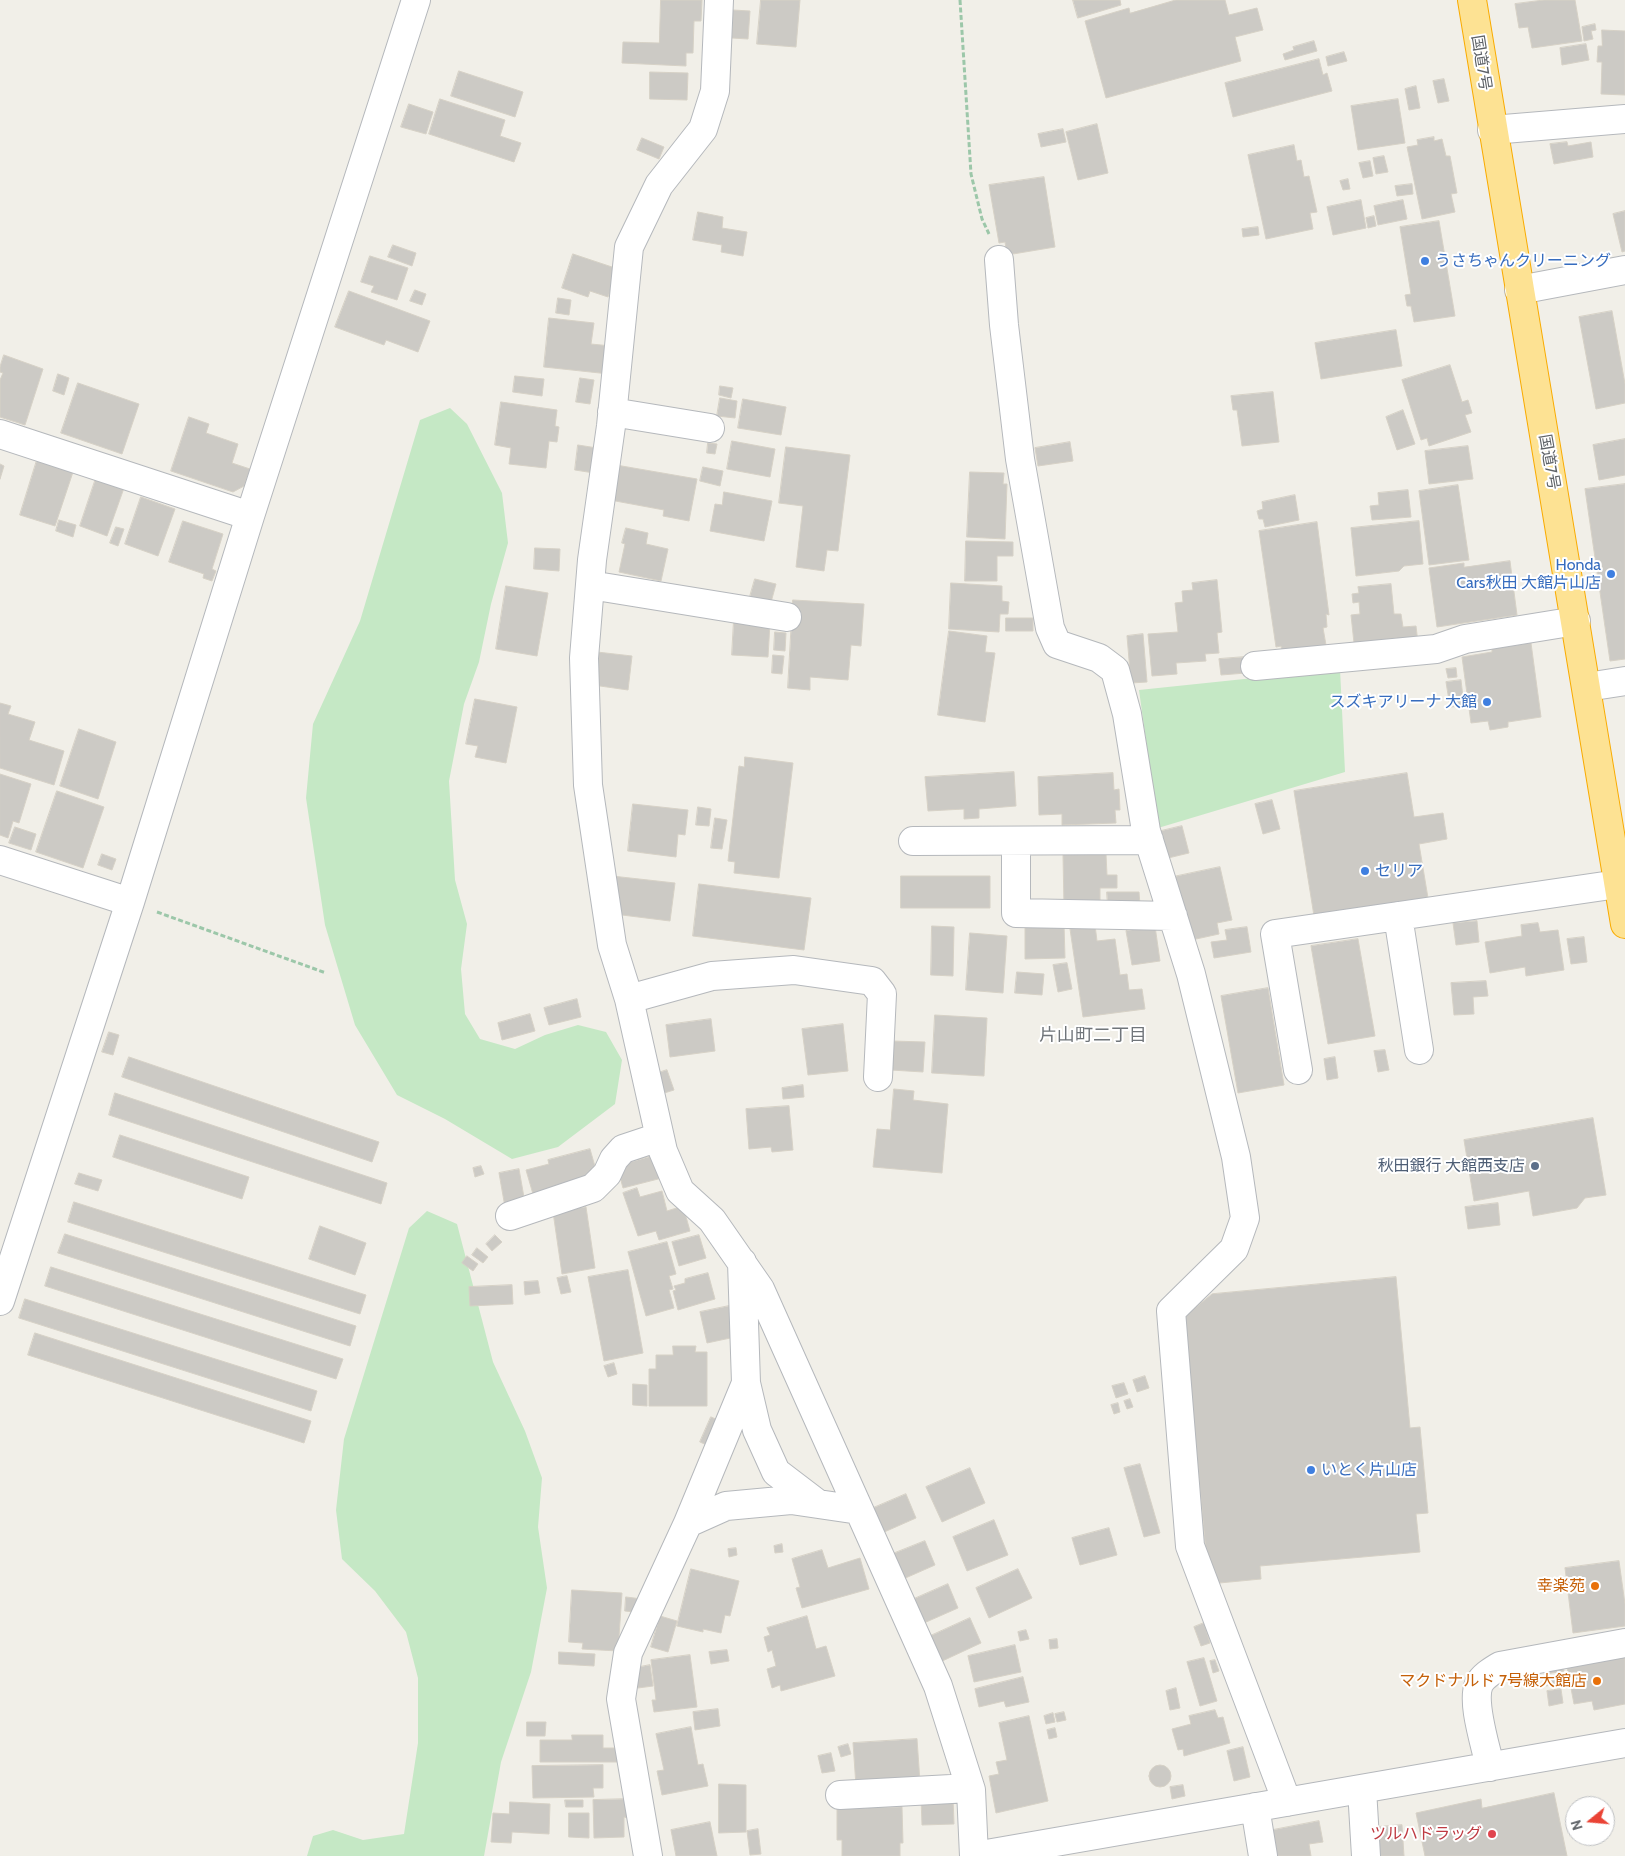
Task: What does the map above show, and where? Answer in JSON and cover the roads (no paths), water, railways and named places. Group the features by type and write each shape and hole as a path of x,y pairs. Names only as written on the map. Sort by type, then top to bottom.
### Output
{"highway":[{"name":"国道7号","path":"1472,0 1492,130 1587,686 1625,924"}],"street":[{"path":"0,1301 130,902 250,516 416,0"},
{"path":"719,0 714,91 702,129 659,186 629,247 612,412 590,585 584,658 588,785 612,944 629,999 663,1151 680,1191 712,1220 760,1289 943,1697 970,1788 974,1856 1625,1743"},
{"path":"1492,130 1625,119"},
{"path":"999,260 1004,325 1020,459 1050,628 1057,644 1100,658 1116,670 1127,714 1149,840 1191,974 1236,1157 1245,1218 1234,1249 1171,1311 1190,1546 1287,1802"},
{"path":"1519,290 1625,270"},
{"path":"612,412 710,428"},
{"path":"0,434 250,516"},
{"path":"590,585 787,617"},
{"path":"1255,666 1436,648 1465,639 1576,621"},
{"path":"1587,686 1625,681"},
{"path":"913,841 1149,840"},
{"path":"1016,841 1016,913 1172,916"},
{"path":"0,860 130,902"},
{"path":"1298,1070 1275,934 1618,884"},
{"path":"1398,916 1419,1050"},
{"path":"629,999 712,976 794,970 872,981 882,994 878,1076"},
{"path":"510,1216 593,1188 607,1174 614,1159 624,1149 659,1137"},
{"path":"742,1262 746,1383 757,1430 776,1472 818,1504"},
{"path":"648,1856 621,1698 628,1653 688,1523 746,1383"},
{"path":"688,1523 726,1506 791,1500 859,1510"},
{"path":"1490,1767 1476,1698 1479,1683 1489,1672 1500,1666 1625,1643"},
{"path":"840,1794 970,1788"},
{"path":"1362,1789 1366,1856"},
{"path":"1255,1807 1263,1856"}],"place":[{"name":"うさちゃんクリーニング","path":"1425,261"},
{"name":"Honda Cars秋田 大館片山店","path":"1611,574"},
{"name":"スズキアリーナ 大館","path":"1487,702"},
{"name":"セリア","path":"1365,871"},
{"name":"秋田銀行 大館西支店","path":"1535,1166"},
{"name":"いとく片山店","path":"1311,1470"},
{"name":"幸楽苑","path":"1595,1586"},
{"name":"マクドナルド 7号線大館店","path":"1597,1681"},
{"name":"ツルハドラッグ","path":"1492,1834"}],"district":[{"name":"片山町二丁目","path":"1093,1036"}]}
